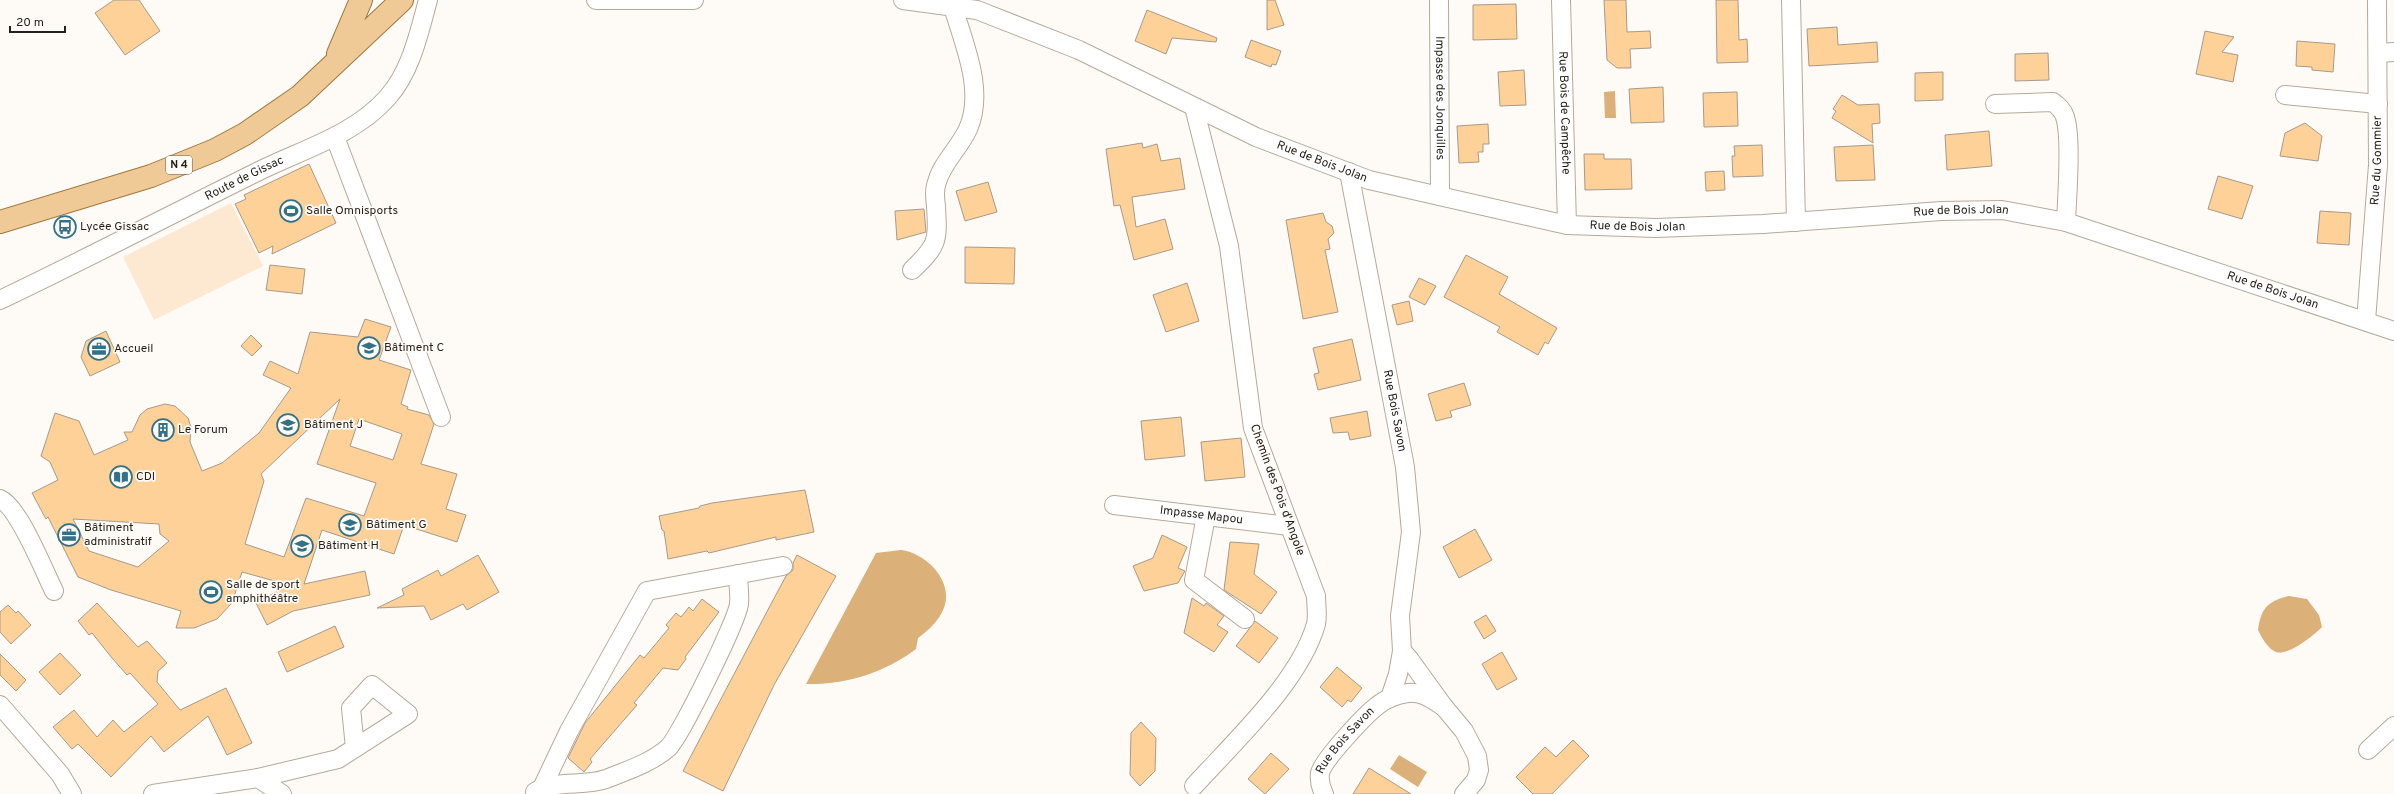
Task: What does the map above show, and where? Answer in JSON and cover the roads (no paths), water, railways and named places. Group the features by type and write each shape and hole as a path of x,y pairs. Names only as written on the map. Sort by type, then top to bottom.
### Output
{"main road":[{"name":"N 4","path":"334,62 361,0"},
{"name":"N 4","path":"0,222 127,184 215,150 270,118 300,96 334,62 402,0"}],"street":[{"name":"Route de Gissac","path":"0,300 257,172 336,137 368,116 392,92 409,63 428,0"},
{"path":"596,0 692,0"},
{"name":"Rue de Bois Jolan","path":"903,0 955,4 977,10 1078,50 1256,137 1369,180 1567,225 1656,228 1796,222 1941,211 2002,210 2066,222 2394,331"},
{"name":"Impasse des Jonquilles","path":"1439,0 1440,196"},
{"name":"Rue Bois de Campêche","path":"1561,0 1567,225"},
{"path":"1791,0 1796,222"},
{"name":"Rue du Gommier","path":"2366,321 2378,165 2378,104 2386,53 2377,0"},
{"path":"912,270 929,254 935,245 938,234 935,197 937,182 968,129 973,105 972,67 955,4"},
{"path":"2285,95 2378,104"},
{"path":"1995,104 2053,102 2060,108 2065,117 2067,141 2066,222"},
{"name":"Chemin des Pois d'Angole","path":"1194,106 1229,246 1240,348 1253,428 1316,596 1316,623 1300,659 1269,703 1194,786"},
{"path":"336,137 441,417"},
{"name":"Rue Bois Savon","path":"1349,172 1405,467 1411,532 1400,616 1402,651 1398,674 1390,698"},
{"path":"0,499 7,502 16,515 54,591"},
{"name":"Impasse Mapou","path":"1114,505 1289,526"},
{"path":"1206,516 1194,580 1245,619"},
{"path":"538,791 569,731 647,591 783,566"},
{"path":"538,791 590,784 640,764 669,747 713,668 739,605 738,574"},
{"name":"Rue Bois Savon","path":"1402,651 1464,731 1477,756 1479,770 1476,780 1464,794"},
{"name":"Rue Bois Savon","path":"1324,794 1320,783 1320,773 1326,760 1377,706 1390,698 1408,692 1426,695 1444,707"},
{"path":"0,705 60,774 72,794"},
{"path":"2368,750 2394,726"},
{"path":"154,794 258,778 338,759 355,748"},
{"path":"258,778 282,794"}],"place":[{"name":"Salle Omnisports","path":"291,211"},
{"name":"Lycée Gissac","path":"65,227"},
{"name":"Bâtiment C","path":"369,348"},
{"name":"Accueil","path":"99,349"},
{"name":"Bâtiment J","path":"288,425"},
{"name":"Le Forum","path":"163,430"},
{"name":"CDI","path":"121,477"},
{"name":"Bâtiment G","path":"350,525"},
{"name":"Bâtiment administratif","path":"69,535"},
{"name":"Bâtiment H","path":"302,546"},
{"name":"Salle de sport amphithéâtre","path":"211,592"}]}
